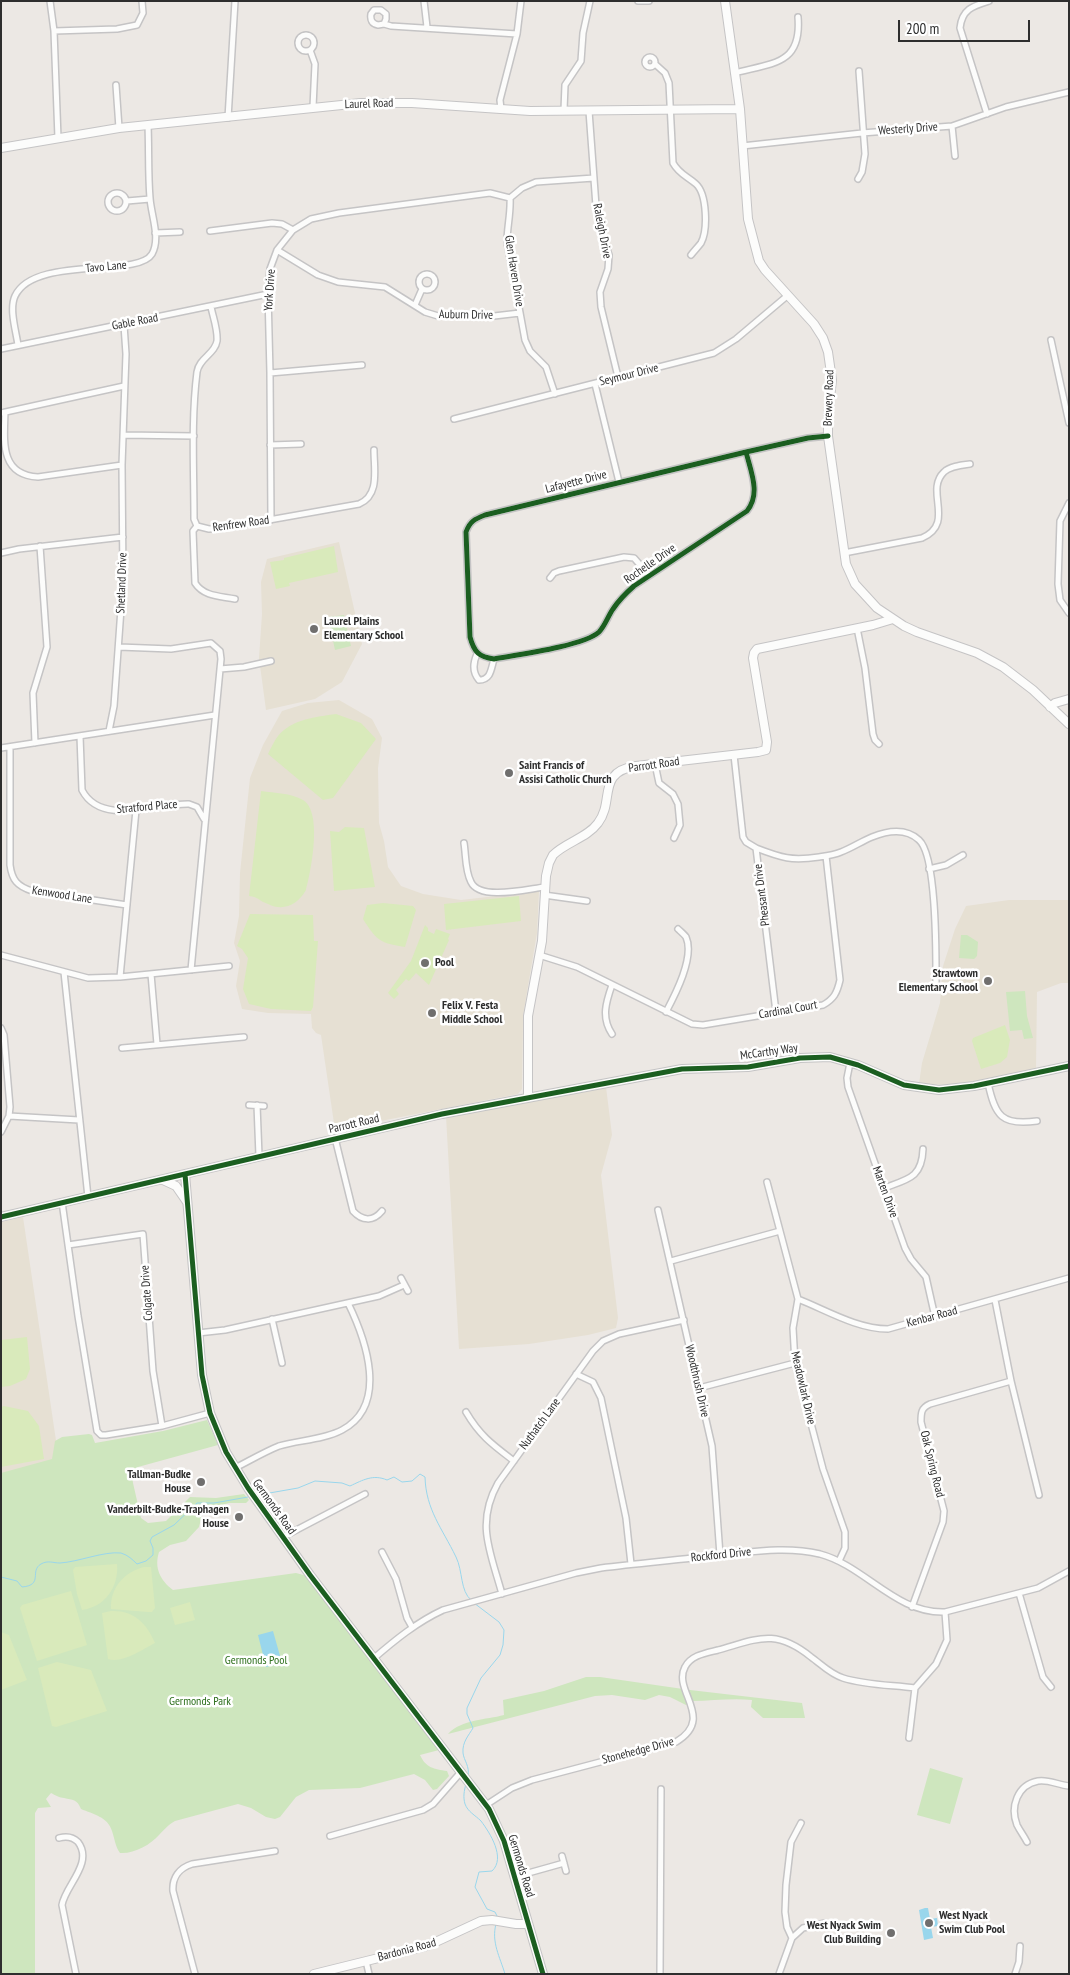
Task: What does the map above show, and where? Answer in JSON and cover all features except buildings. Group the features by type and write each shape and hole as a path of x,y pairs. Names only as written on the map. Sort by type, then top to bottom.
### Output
{"street":[{"path":"50,1 54,31 58,138"},
{"path":"54,31 117,29 138,25 143,13 142,1"},
{"path":"228,118 235,1"},
{"path":"424,1 427,27"},
{"path":"501,109 500,100 517,34 521,1"},
{"path":"564,110 565,85 581,61 583,33 590,1"},
{"path":"638,1 649,1"},
{"name":"Brewery Road","path":"725,1 740,110 748,218 756,251 759,261 765,270 814,324 823,338 828,352 832,380 828,436 844,553 849,574 855,584 872,603 893,619 917,632 990,659 1018,677 1069,724"},
{"path":"987,114 960,28 961,19 966,11 975,5 989,1"},
{"path":"734,73 777,62 789,55 796,47 798,40 798,17"},
{"path":"384,24 517,34"},
{"path":"310,50 315,64 313,107"},
{"path":"655,64 665,72 669,83 674,163 678,171 696,184 702,192 704,202 704,235 701,244 691,255"},
{"path":"858,70 865,163 858,179"},
{"path":"116,85 118,128"},
{"name":"Westerly Drive","path":"742,146 862,133 952,126 1028,100 1069,92"},
{"name":"Laurel Road","path":"1,148 118,128 228,118 313,107 385,102 530,111 740,110"},
{"name":"Raleigh Drive","path":"589,111 597,214 609,255 608,269 600,292 600,308 618,378"},
{"name":"Tavo Lane","path":"18,345 13,309 14,297 21,287 31,279 89,268 134,264 144,261 151,255 155,246 155,234 150,198 148,125"},
{"path":"952,126 955,156"},
{"path":"510,198 522,188 536,182 594,178"},
{"name":"York Drive","path":"270,520 268,294 270,269 277,250 293,230 311,219 339,213 490,193 510,198"},
{"path":"126,201 150,198"},
{"name":"Glen Haven Drive","path":"510,198 511,209 507,227 507,242 525,340 530,351 546,367 555,394"},
{"path":"210,231 272,223 282,224 293,230"},
{"path":"155,234 180,232"},
{"name":"Auburn Drive","path":"277,250 318,275 338,282 385,287 425,312 438,316 494,316 520,312"},
{"path":"415,305 422,289"},
{"name":"Gable Road","path":"1,348 124,325 268,294"},
{"name":"Seymour Drive","path":"454,419 714,353 736,339 787,296"},
{"name":"Renfrew Road","path":"211,307 217,332 216,342 212,350 201,360 197,370 194,436 194,518 197,526 209,529 359,504 368,500 373,493 374,450"},
{"name":"Shetland Drive","path":"109,731 114,706 123,581 122,465 126,354 124,325"},
{"path":"1051,340 1067,403 1069,423"},
{"path":"270,373 362,365"},
{"path":"595,384 619,482"},
{"path":"122,465 26,477 17,472 8,459 4,442 3,413 124,386"},
{"path":"123,435 194,436"},
{"name":"Lafayette Drive","path":"477,654 470,637 466,532 474,519 746,452 808,438 828,436"},
{"path":"270,445 301,444"},
{"name":"Rochelle Drive","path":"477,654 485,658 494,659 594,636 601,630 623,596 634,586 747,511 753,504 755,496 754,485 746,452"},
{"path":"844,553 922,538 930,534 939,521 938,487 940,478 950,468 970,464"},
{"path":"1069,503 1060,521 1058,584 1060,600 1069,613"},
{"path":"197,526 193,531 195,583 199,590 205,593 235,598"},
{"path":"1,553 40,546 123,537"},
{"path":"35,743 33,694 47,647 40,546"},
{"path":"550,578 559,571 624,557 634,558 649,575"},
{"name":"Parrott Road","path":"186,1174 457,1110 528,1098 527,1025 539,955 544,891 548,865 553,855 599,822 604,810 608,788 615,775 628,767 766,750 767,746 753,659 756,650 766,646 893,619"},
{"path":"857,628 866,676 873,734 878,744"},
{"path":"119,647 170,649 211,644 220,651 220,669 191,970"},
{"path":"477,654 473,668 475,676 479,680 489,677 494,659"},
{"path":"220,669 244,667 271,661"},
{"path":"1050,707 1055,703 1069,699"},
{"path":"1,748 215,715"},
{"name":"Stratford Place","path":"80,736 81,783 86,798 101,808 112,810 136,810 189,804 197,808 205,822"},
{"name":"Kenwood Lane","path":"10,747 10,865 15,882 22,888 32,891 127,905"},
{"name":"Pheasant Drive","path":"734,754 743,837 746,842 756,848 776,1012"},
{"path":"655,764 659,783 674,796 678,804 680,825 674,838"},
{"path":"120,977 136,810"},
{"path":"756,848 783,858 797,860 840,853 873,837 891,832 902,832 921,841 926,850 935,910 936,983"},
{"path":"464,843 469,878 478,890 490,893 544,891 587,901"},
{"path":"929,869 946,864 963,855"},
{"name":"Cardinal Court","path":"539,955 577,967 692,1024 703,1025 823,1005 832,1000 838,991 840,970 826,856"},
{"path":"666,1012 684,973 687,957 688,945 686,937 678,929"},
{"path":"1,955 88,978 120,977 229,966"},
{"path":"64,972 78,1120 88,1197"},
{"path":"151,974 157,1044"},
{"path":"612,985 605,1019 612,1034"},
{"path":"1,1028 4,1035 9,1116 1,1132"},
{"path":"122,1048 244,1037"},
{"name":"McCarthy Way","path":"528,1098 687,1068 748,1067 816,1056 830,1057 850,1063 898,1083 928,1090 949,1090 1069,1066"},
{"name":"Marten Drive","path":"850,1063 847,1078 848,1087 905,1248 911,1259 926,1277 936,1317"},
{"path":"988,1083 994,1106 1003,1118 1017,1123 1038,1122"},
{"path":"249,1105 264,1106"},
{"path":"256,1106 259,1156"},
{"path":"9,1116 78,1120"},
{"path":"335,1138 353,1211 361,1218 370,1219 377,1217 382,1212"},
{"path":"884,1188 910,1178 917,1172 922,1164 922,1149"},
{"path":"1,1217 186,1174"},
{"name":"Germonds Road","path":"186,1174 198,1333 203,1381 210,1413 235,1468 283,1537 373,1659 486,1805 500,1830 543,1974"},
{"name":"Germonds Road","path":"161,1180 176,1186 188,1206"},
{"name":"Meadowlark Drive","path":"767,1182 798,1299 793,1328 795,1363 823,1469 845,1532 845,1548 839,1561"},
{"path":"62,1202 95,1427 99,1434 104,1436 162,1426 210,1413"},
{"name":"Woodthrush Drive","path":"658,1210 712,1446 720,1555"},
{"path":"670,1261 780,1230"},
{"name":"Colgate Drive","path":"68,1244 143,1234 153,1370 162,1426"},
{"path":"401,1278 408,1291"},
{"name":"Kenbar Road","path":"798,1299 864,1326 888,1329 1069,1278"},
{"path":"198,1333 218,1331 348,1303 385,1294 404,1284"},
{"path":"996,1300 1011,1381 1039,1494"},
{"path":"235,1468 279,1447 341,1430 356,1419 363,1410 368,1398 370,1383 368,1360 361,1331 348,1303"},
{"path":"272,1319 282,1363"},
{"name":"Nuthatch Lane","path":"502,1594 485,1522 491,1495 576,1374 603,1341 618,1334 684,1320"},
{"path":"699,1388 795,1363"},
{"path":"576,1374 593,1382 601,1398 626,1518 631,1564"},
{"name":"Oak Spring Road","path":"912,1607 943,1522 944,1511 921,1412 924,1407 930,1404 1011,1381"},
{"path":"466,1412 482,1436 514,1461"},
{"path":"283,1537 365,1494"},
{"name":"Rockford Drive","path":"373,1659 412,1627 444,1610 576,1573 631,1564 781,1549 803,1551 839,1561 912,1607 933,1612 945,1612 1038,1588 1069,1571"},
{"path":"382,1552 396,1580 407,1618 412,1627"},
{"path":"1019,1593 1043,1677 1051,1687"},
{"path":"909,1738 915,1688 936,1664 943,1653 947,1640 945,1612"},
{"name":"Stonehedge Drive","path":"486,1805 526,1782 676,1742 685,1736 691,1728 693,1719 683,1678 684,1668 690,1659 762,1638 776,1638 790,1642 830,1672 842,1678 915,1688"},
{"path":"330,1836 423,1810 433,1804 461,1772"},
{"path":"1027,1842 1014,1816 1018,1794 1027,1786 1038,1781 1049,1781 1069,1786"},
{"path":"660,1974 661,1789"},
{"path":"792,1938 787,1927 785,1912 786,1885 791,1842 800,1823"},
{"path":"59,1838 68,1837 76,1840 82,1854 80,1867 65,1895 62,1905 76,1974"},
{"path":"195,1974 173,1891 173,1883 177,1874 183,1868 192,1864 275,1852"},
{"path":"562,1856 566,1871"},
{"path":"514,1877 564,1863"},
{"name":"Bardonia Road","path":"314,1974 430,1945 481,1921 492,1920 528,1924"},
{"path":"779,1974 792,1938 803,1928 825,1923"},
{"path":"1014,1974 1019,1962 1020,1946"},
{"path":"366,1961 369,1974"}],"shaded area":[{"path":"339,542 362,644 342,682 315,699 266,710 259,658 262,614 261,582 267,559"},
{"path":"339,700 372,719 382,738 378,768 379,823 388,867 401,886 423,894 461,900 539,891 537,933 523,1016 522,1089 518,1094 335,1130 321,1035 312,1028 311,1014 268,1013 242,1009 236,986 240,961 234,943 239,916 240,873 250,778 263,745 282,711 308,703"},
{"path":"1009,900 1069,900 1069,983 1061,983 1037,992 1036,1069 954,1085 919,1084 922,1063 940,1003 943,966 955,929 966,906"},
{"path":"606,1087 612,1135 601,1175 618,1318 616,1328 588,1335 529,1344 459,1349 446,1116"},
{"path":"23,1217 59,1461 1,1475 1,1222"}],"green space":[{"path":"334,546 338,572 289,583 290,586 276,589 270,562"},
{"path":"344,615 351,646 335,650 328,617"},
{"path":"336,714 361,723 376,739 333,798 323,800 268,754 278,736 290,726 297,722 320,716"},
{"path":"261,791 293,796 303,800 313,816 313,856 306,890 295,903 285,907 274,906 249,896"},
{"path":"345,827 364,828 375,887 334,891 330,831 339,832"},
{"path":"519,896 521,921 446,930 444,904"},
{"path":"383,903 413,906 416,910 405,947 380,940 363,919 367,905"},
{"path":"250,914 313,915 314,941 318,941 313,1007 311,1011 271,1009 249,1004 243,989 248,958 242,949 237,946"},
{"name":"Pool","path":"425,925 428,931 434,934 436,929 450,934 449,940 429,985 416,973 409,981 406,979 396,990 399,994 394,999 388,993 411,961"},
{"path":"961,935 967,935 978,942 977,956 974,959 959,958"},
{"path":"1025,991 1027,1016 1033,1038 1024,1039 1022,1030 1010,1031 1006,992"},
{"path":"1005,1025 1010,1040 1007,1057 1000,1063 981,1069 972,1041 973,1038"},
{"path":"27,1337 30,1369 26,1379 10,1386 1,1387 1,1340"},
{"path":"1,1407 28,1411 39,1426 44,1459 1,1467"},
{"name":"Germonds Park","path":"207,1420 218,1445 138,1467 134,1470 132,1476 133,1483 141,1518 148,1523 166,1521 190,1497 216,1498 244,1494 249,1500 246,1503 229,1503 211,1508 202,1515 199,1527 186,1541 170,1545 159,1552 157,1563 162,1578 173,1590 296,1573 307,1576 439,1750 420,1755 422,1759 431,1767 447,1771 449,1776 437,1789 433,1790 425,1780 414,1774 360,1788 309,1790 296,1797 280,1817 275,1819 266,1817 251,1808 238,1804 175,1821 146,1845 125,1853 120,1853 110,1826 104,1819 81,1809 74,1800 61,1798 51,1793 46,1799 51,1807 38,1808 35,1813 35,1974 1,1974 1,1473 52,1459 55,1441 62,1437 89,1434 92,1435 95,1443 163,1431"},
{"path":"117,1564 116,1580 109,1594 97,1605 82,1610 73,1570 75,1567"},
{"path":"144,1567 151,1567 155,1608 152,1612 111,1609 113,1594 120,1582 130,1573"},
{"path":"71,1591 87,1645 37,1661 20,1608 22,1605"},
{"path":"190,1602 195,1620 175,1625 170,1608"},
{"path":"111,1611 126,1613 138,1619 148,1629 155,1643 126,1658 108,1659 102,1613"},
{"path":"1,1632 9,1635 27,1680 1,1690"},
{"path":"57,1662 91,1670 107,1711 56,1727 52,1726 38,1668"},
{"path":"586,1677 600,1677 802,1703 805,1718 763,1718 751,1707 752,1700 692,1701 686,1705 670,1697 659,1695 645,1700 612,1695 595,1696 448,1734 460,1725 504,1715 503,1700 544,1691"},
{"path":"930,1768 963,1778 950,1824 917,1815"}],"water":[{"path":"273,1631 282,1663 266,1667 258,1635"},
{"name":"West Nyack Swim Club Pool","path":"928,1908 930,1919 937,1918 938,1926 931,1927 933,1938 924,1940 919,1910"}],"waterway":[{"path":"258,1495 298,1488 315,1481 342,1483 350,1486 373,1478 387,1480 394,1477 402,1482 412,1481 420,1474 425,1477 428,1499 456,1557 463,1586 471,1600"},
{"path":"1,1577 17,1581 22,1587 29,1586 35,1581 36,1570 41,1564 67,1562 114,1553 126,1555 137,1564 146,1561 153,1555 150,1541 152,1537 174,1525 197,1503 214,1503 248,1497"},
{"path":"468,1776 463,1749 466,1739 473,1728 467,1714 467,1708 481,1678 500,1655 504,1630 499,1622 474,1603"},
{"path":"466,1784 464,1794 466,1807 485,1826 497,1853 496,1866 492,1871 479,1872 475,1887 487,1909 495,1912 497,1916"},
{"path":"496,1924 495,1943 505,1974"}],"cycle path":[{"path":"746,452 754,483 753,497 747,511 634,586 615,606 599,632 579,642 565,646 494,659 484,657 475,650 470,637 466,532 469,525 476,519 485,515 746,452 808,438 828,436"},
{"path":"1,1217 442,1114 682,1069 748,1067 800,1058 830,1057 858,1065 904,1085 939,1090 974,1086 1069,1066"},
{"path":"185,1174 202,1375 210,1413 226,1452 248,1488 310,1575 489,1809 504,1841 543,1974"}],"place":[{"name":"Laurel Plains Elementary School","path":"314,629"},
{"name":"Saint Francis of Assisi Catholic Church","path":"509,773"},
{"name":"Pool","path":"425,963"},
{"name":"Strawtown Elementary School","path":"988,981"},
{"name":"Felix V. Festa Middle School","path":"432,1013"},
{"name":"Tallman-Budke House","path":"201,1482"},
{"name":"Vanderbilt-Budke-Traphagen House","path":"239,1517"},
{"name":"West Nyack Swim Club Pool","path":"929,1923"},
{"name":"West Nyack Swim Club Building","path":"891,1933"}],"park label":[{"name":"Germonds Pool","path":"256,1661"}]}
